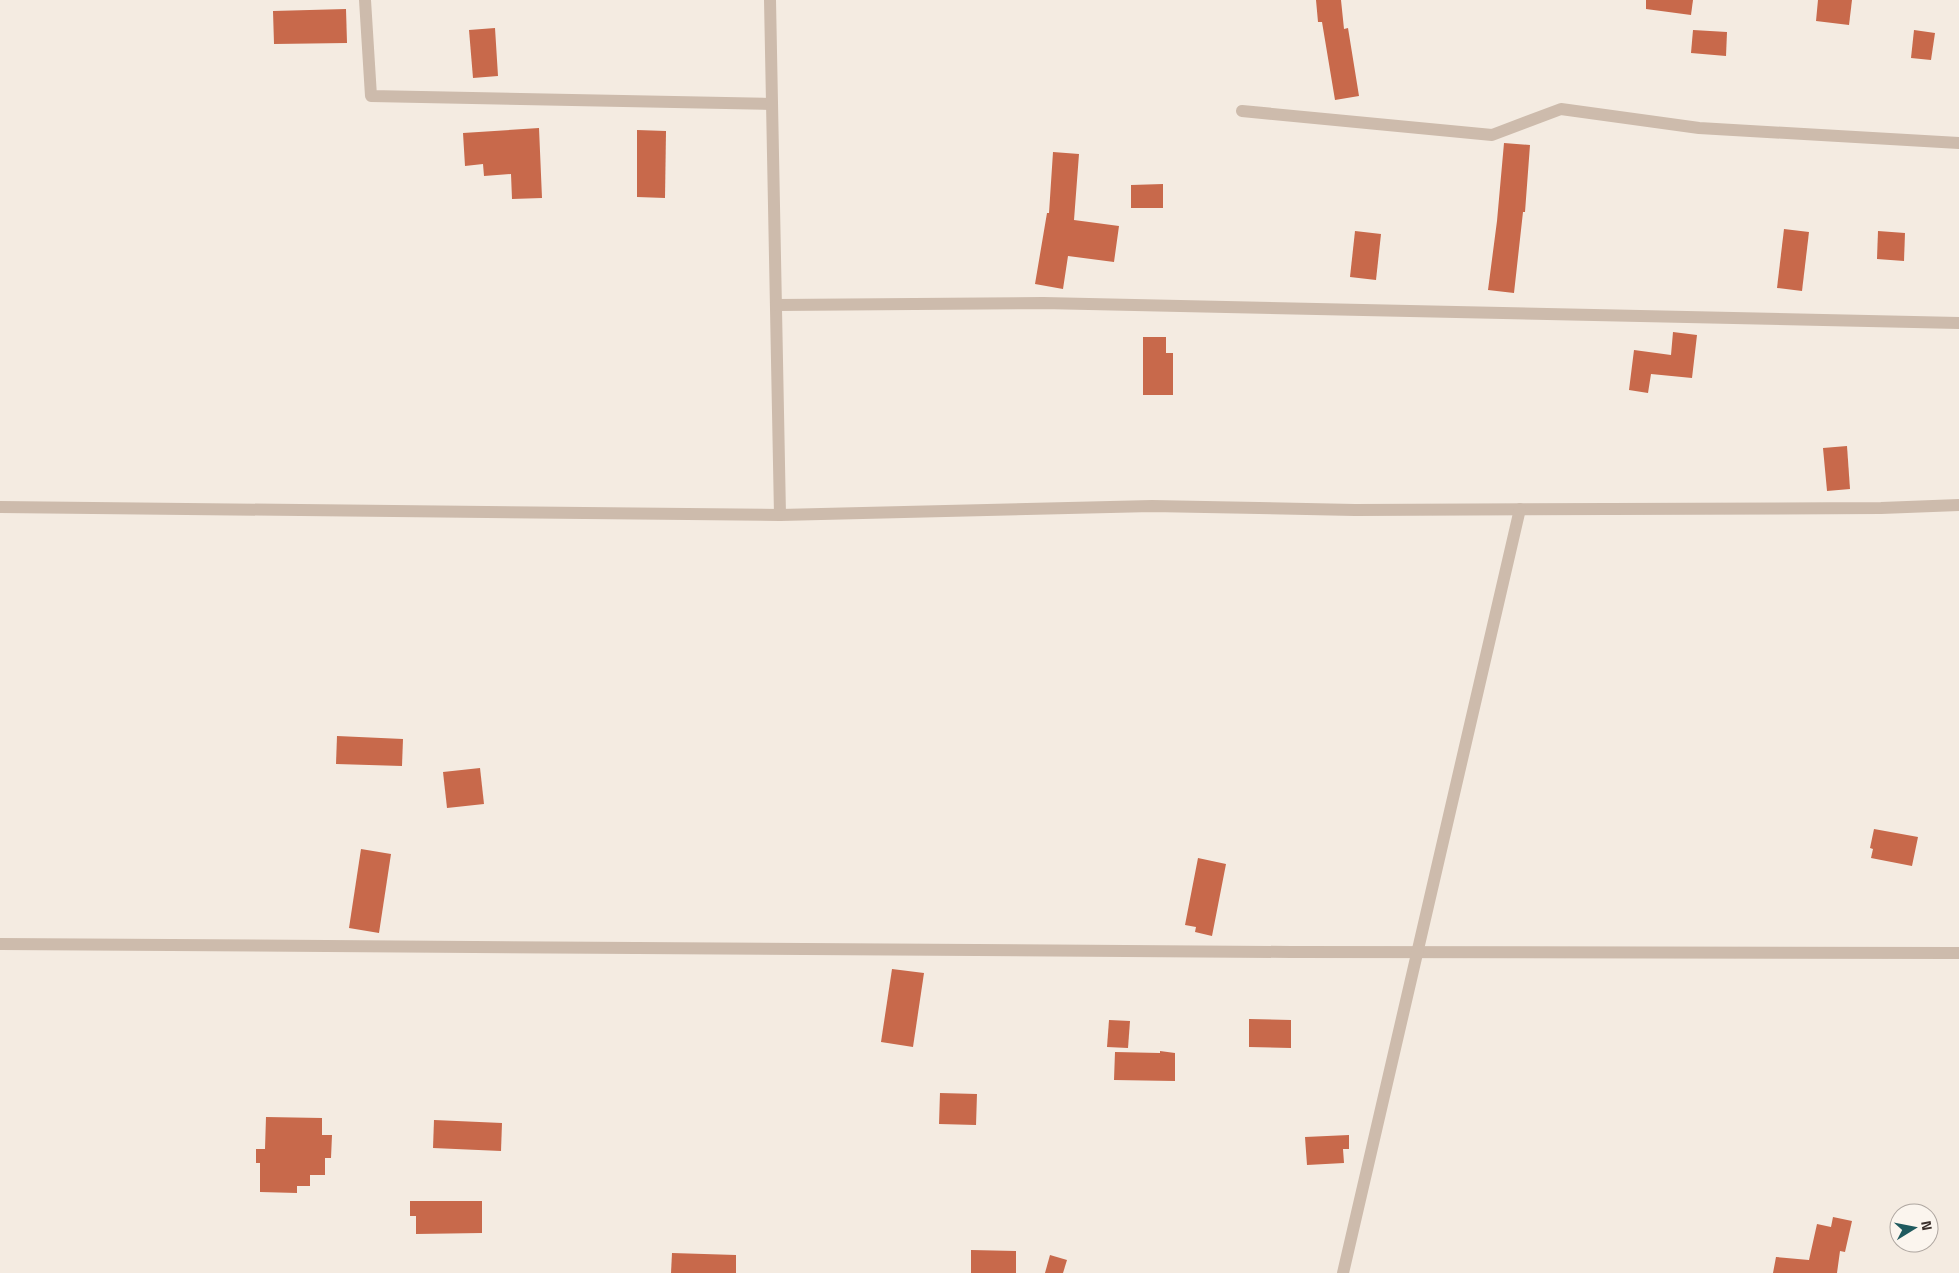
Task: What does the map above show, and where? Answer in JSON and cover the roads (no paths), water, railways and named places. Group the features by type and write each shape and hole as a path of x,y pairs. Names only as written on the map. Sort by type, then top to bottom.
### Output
{"street":[{"path":"365,0 371,96 772,104"},
{"path":"770,0 780,515"},
{"path":"1242,112 1492,134 1560,109 1699,128 1959,143"},
{"path":"776,305 1043,303 1959,323"},
{"path":"0,507 780,515 1152,506 1355,510 1959,506"},
{"path":"1343,1273 1520,508"},
{"path":"0,944 1959,953"}]}
